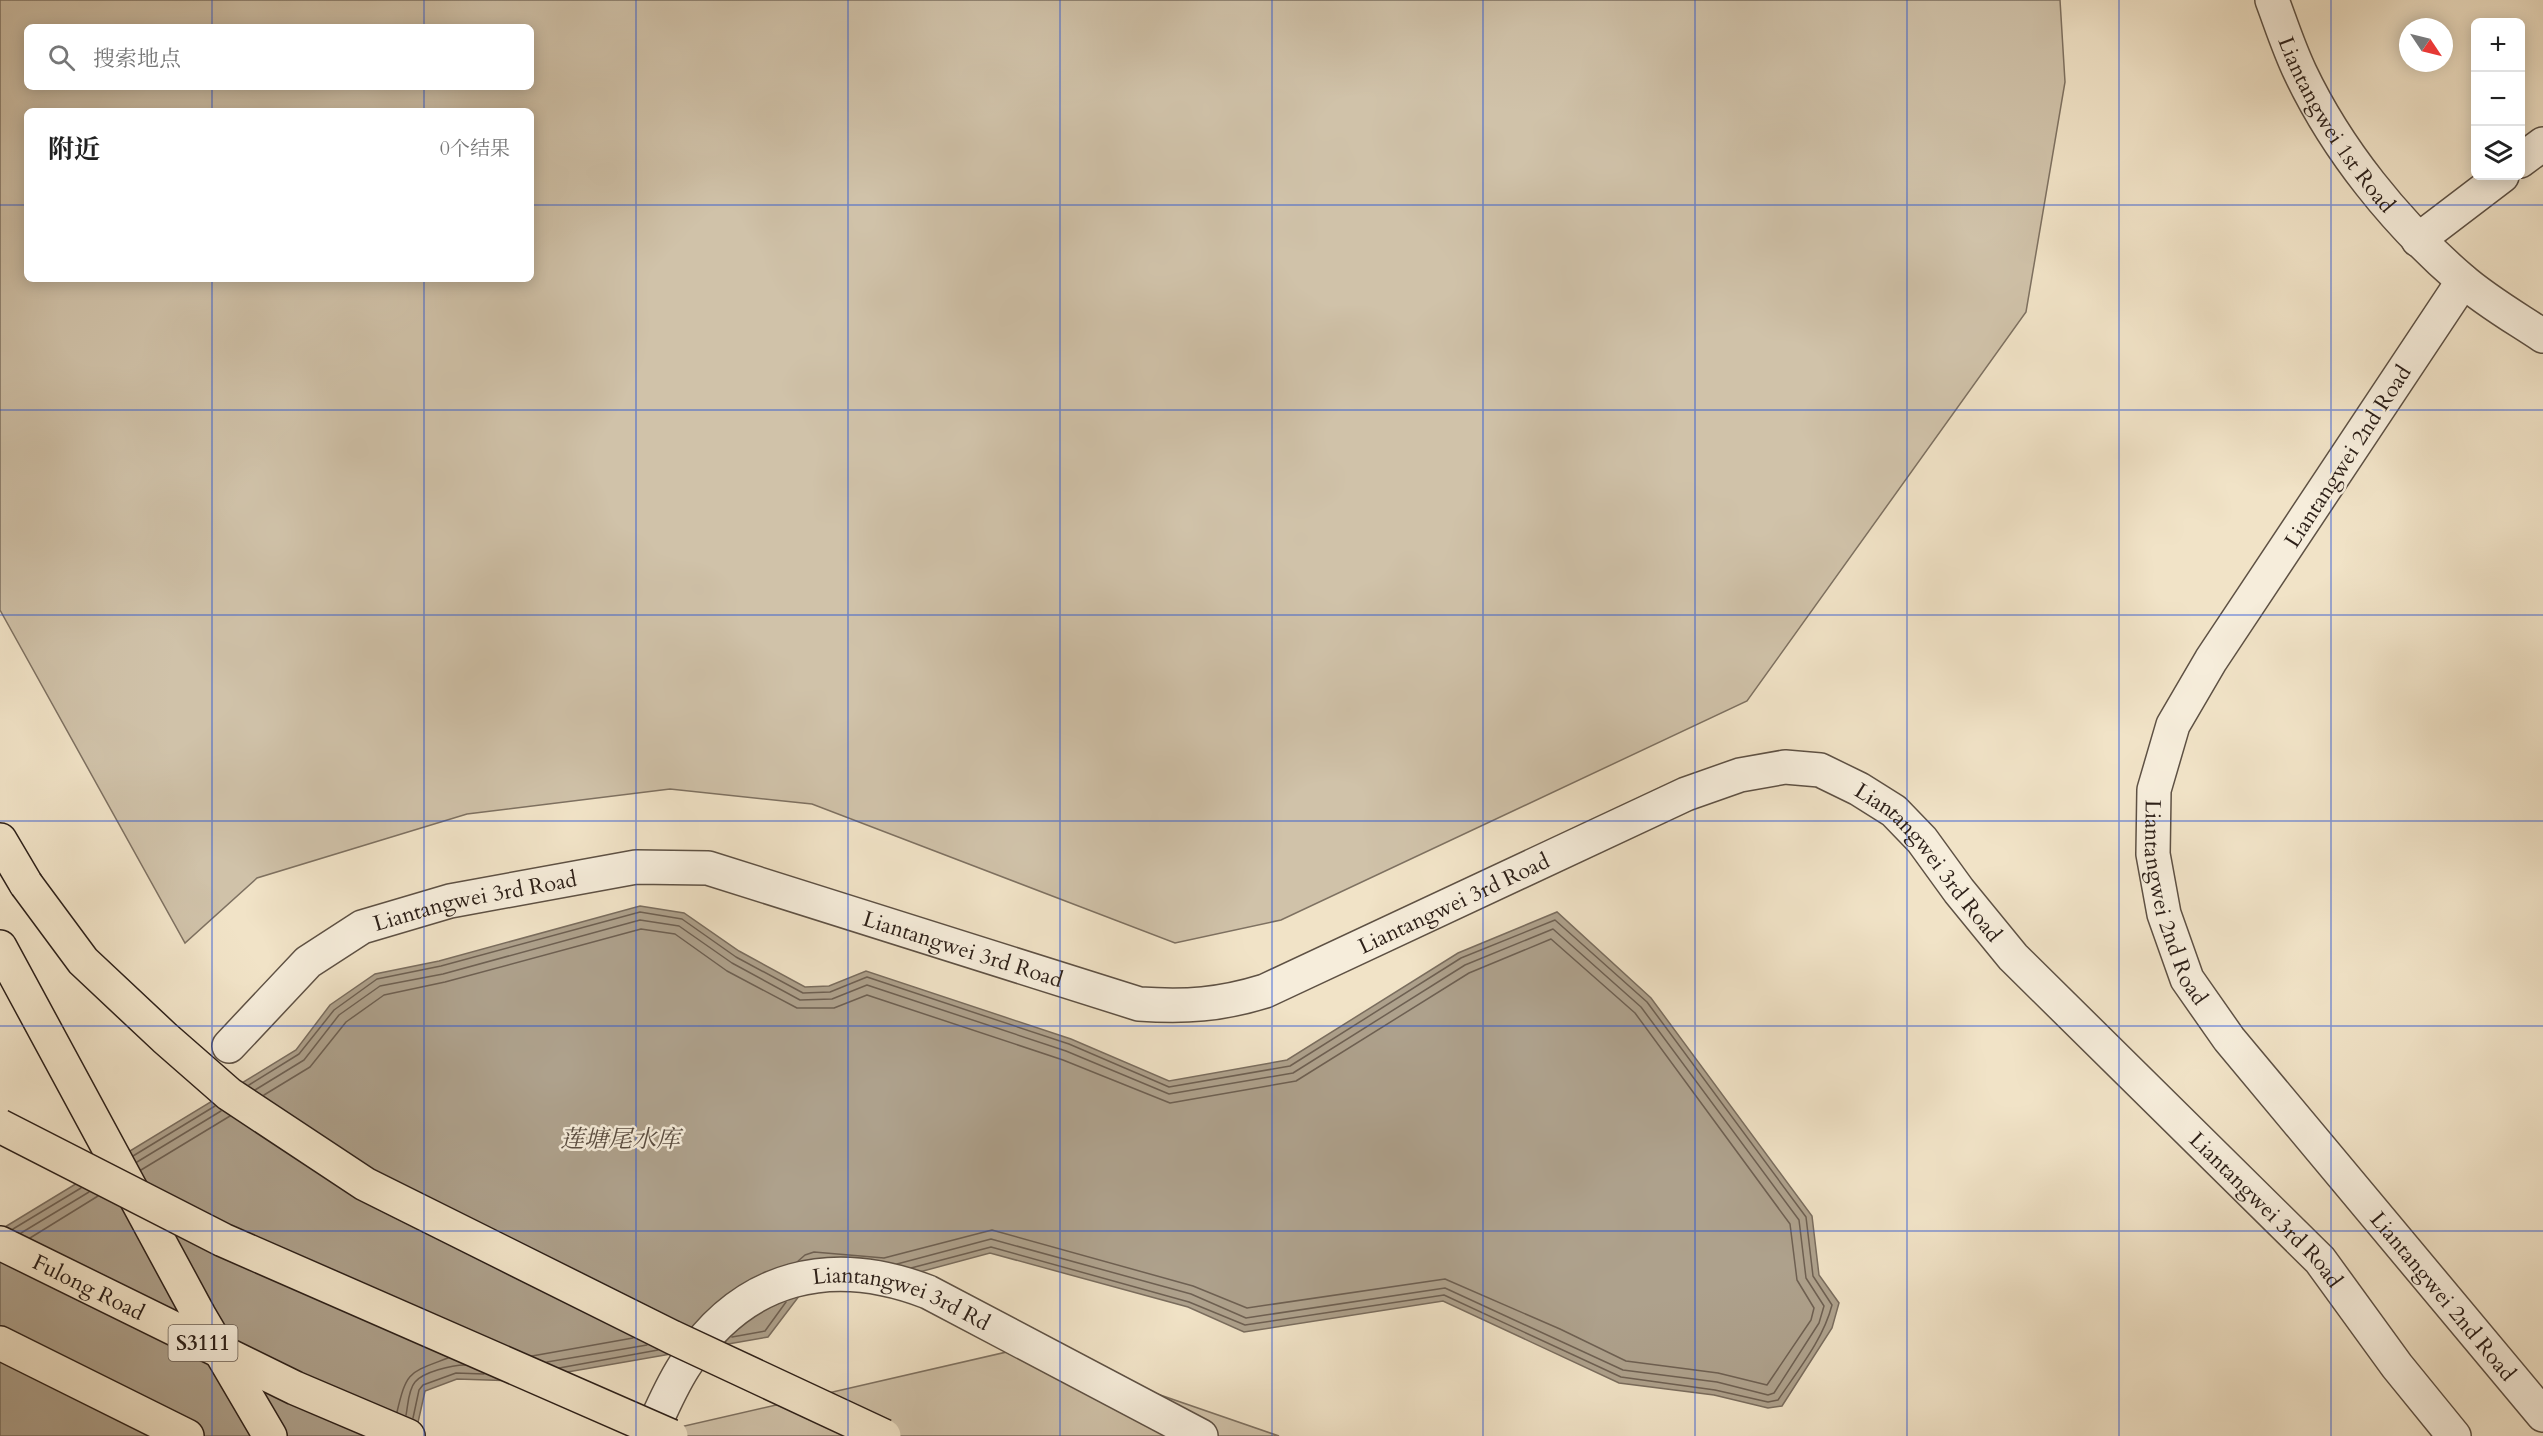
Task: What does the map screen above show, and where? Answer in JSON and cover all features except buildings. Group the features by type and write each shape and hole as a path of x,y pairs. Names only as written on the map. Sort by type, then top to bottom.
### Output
{"highway":[{"path":"0,840 26,884 83,961 229,1094 365,1184 672,1336 884,1436"},
{"path":"0,946 199,1315 270,1436"},
{"path":"0,1126 223,1240 671,1436"},
{"name":"Fulong Road","path":"0,1243 295,1388 408,1436"},
{"path":"0,1343 187,1436"},
{"path":"0,1348 31,1359"}],"street":[{"name":"Liantangwei 1st Road","path":"2272,0 2300,73 2333,130 2370,184 2418,240 2463,281 2543,336"},
{"path":"2525,157 2543,144"},
{"path":"2418,240 2497,180"},
{"name":"Liantangwei 2nd Road","path":"2463,281 2211,660 2173,725 2154,790 2153,854 2164,914 2187,980 2229,1039 2543,1415"},
{"name":"Liantangwei 3rd Road","path":"229,1046 308,962 362,927 450,901 636,867 708,868 1139,1004 1180,1007 1210,1005 1265,991 1686,794 1740,775 1785,767 1820,770 1859,789 1894,811 1922,840 1959,891 2013,957 2320,1260 2397,1366 2454,1436"},
{"name":"Liantangwei 3rd Rd","path":"649,1436 686,1364 724,1318 767,1288 790,1280 836,1275 886,1279 928,1292 1202,1436"}],"shaded area":[{"path":"0,0 2060,0 2065,82 2026,312 1747,701 1281,920 1175,943 812,804 670,789 467,814 257,878 185,943 0,610"},
{"path":"1024,1348 1279,1436 641,1436"}],"water":[{"name":"莲塘尾水库","path":"640,906 684,913 739,951 805,987 829,986 866,971 1071,1039 1169,1081 1287,1060 1458,953 1557,912 1651,998 1812,1216 1819,1275 1839,1303 1832,1328 1782,1406 1768,1408 1714,1395 1619,1383 1443,1301 1244,1332 1188,1307 990,1253 886,1281 815,1275 768,1337 516,1381 457,1379 425,1391 415,1436 0,1436 0,1230 296,1050 330,1005 375,974 439,961"}]}
